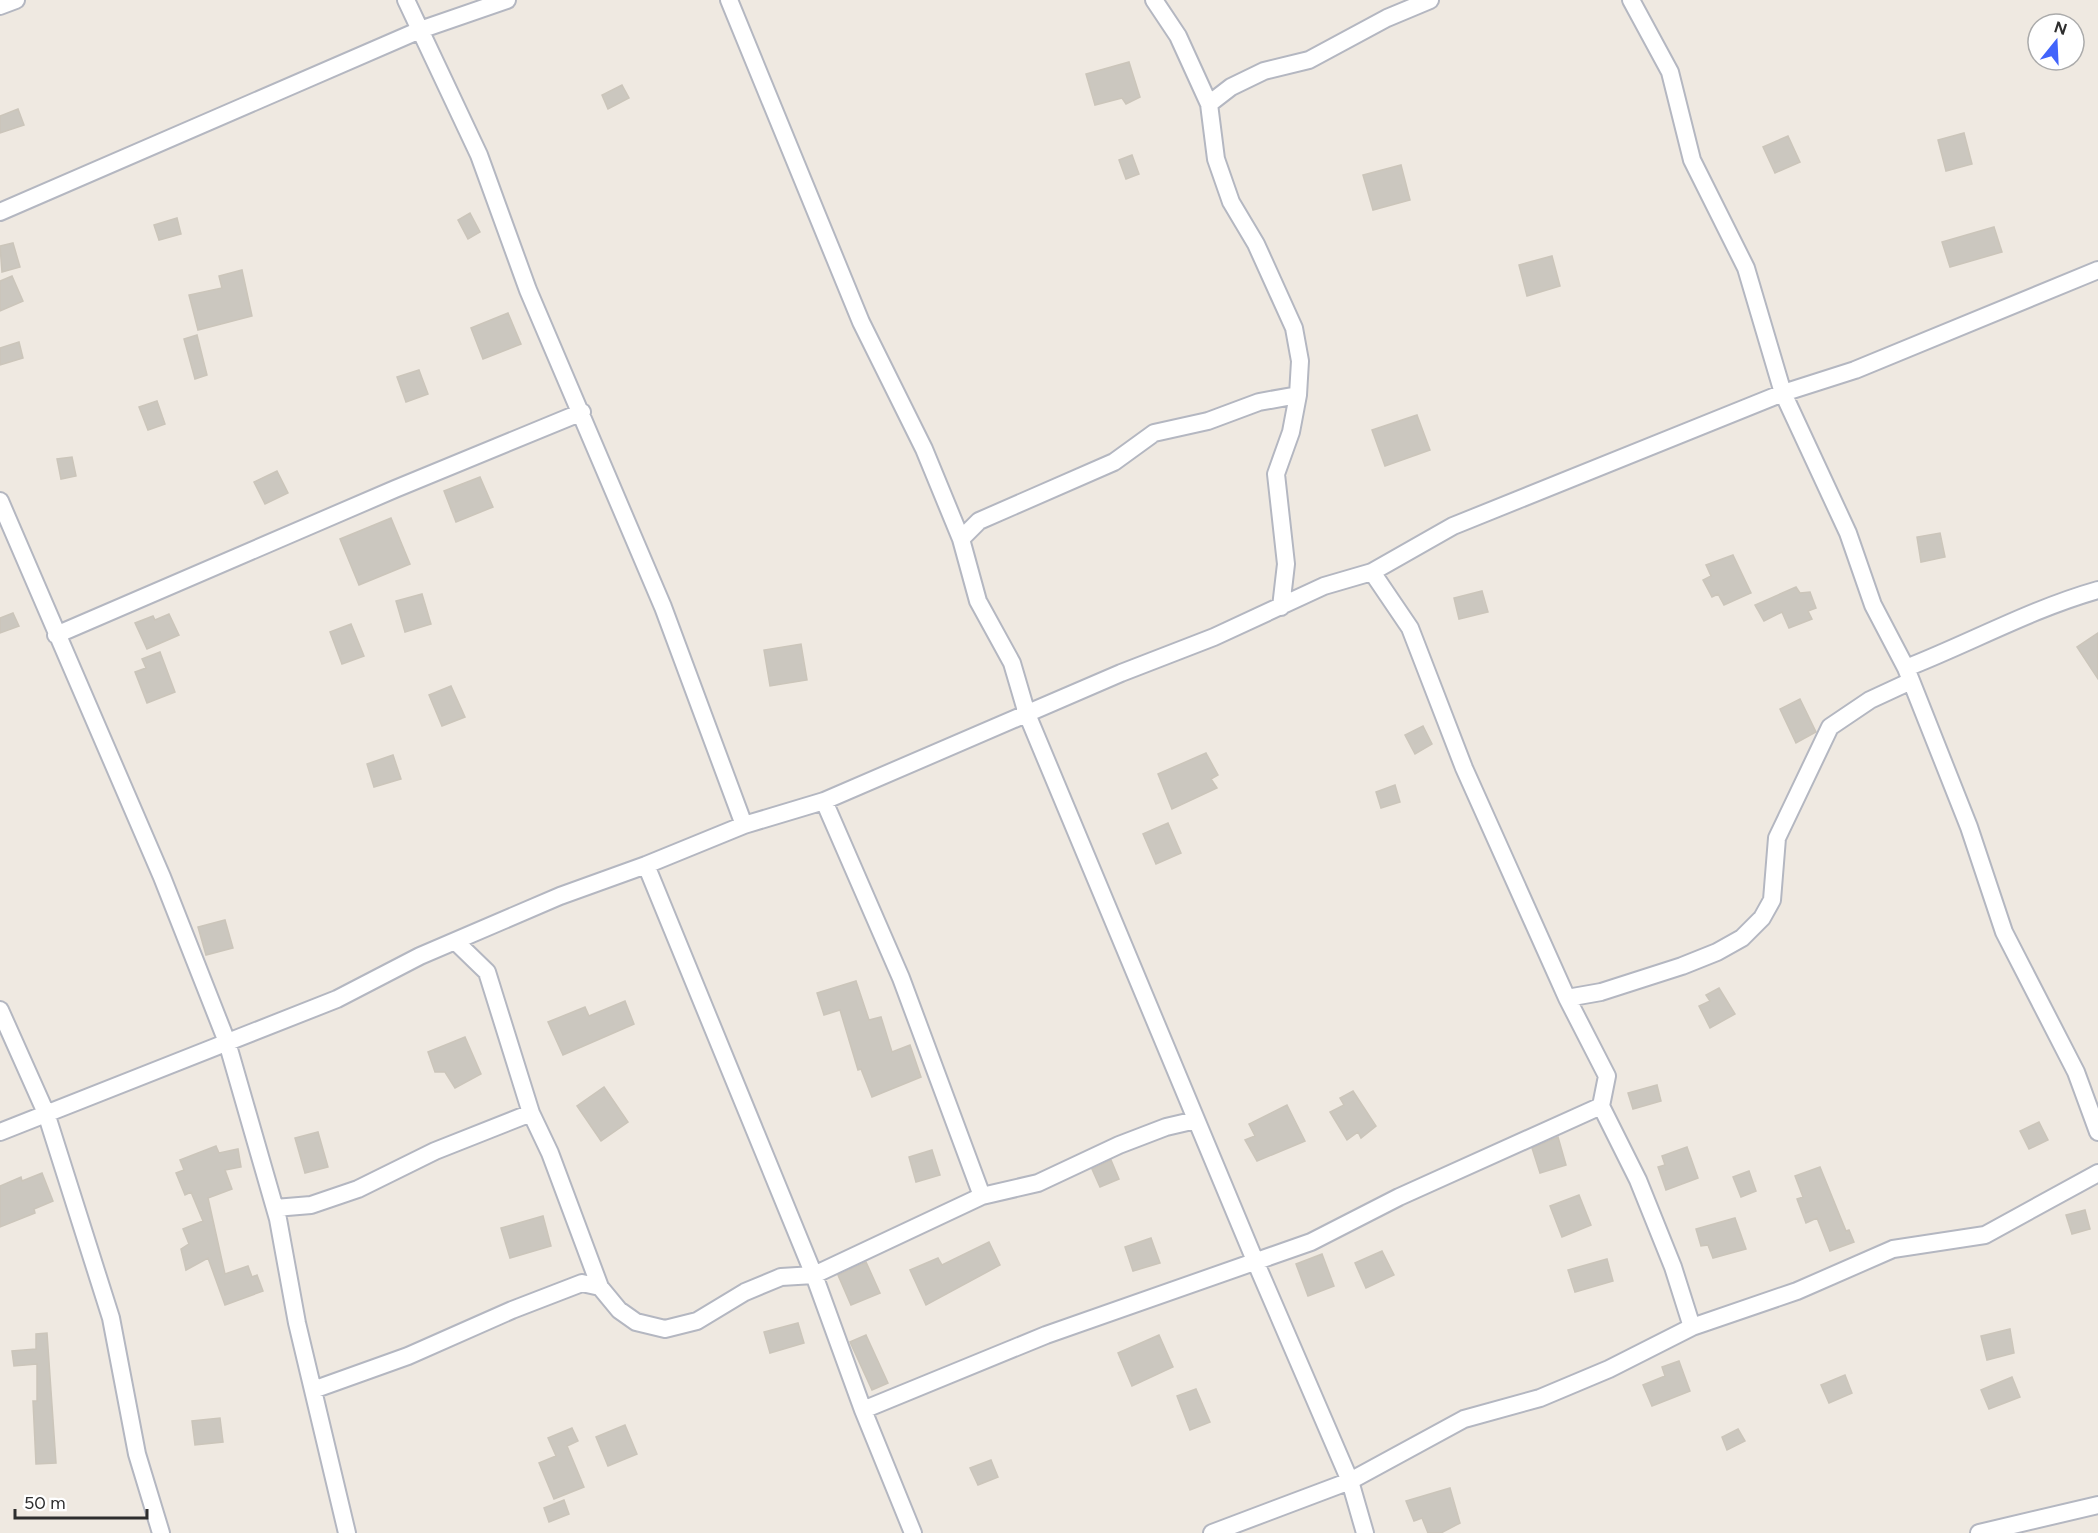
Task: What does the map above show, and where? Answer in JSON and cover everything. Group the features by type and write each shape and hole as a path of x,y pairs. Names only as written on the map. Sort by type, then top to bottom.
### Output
{"street":[{"path":"0,6 16,0"},
{"path":"406,0 479,155 528,290 582,412 663,607 744,825"},
{"path":"0,212 139,154 420,30 507,0"},
{"path":"729,0 861,322 924,449 961,539 978,601 1012,663 1028,714 1256,1263 1350,1480 1365,1533"},
{"path":"1154,0 1178,36 1209,104 1216,159 1231,202 1256,244 1294,328 1300,362 1298,395 1291,432 1276,474 1286,564 1281,607"},
{"path":"1209,104 1231,87 1264,71 1309,60 1387,18 1430,0"},
{"path":"1631,0 1670,72 1692,160 1746,268 1783,393 1848,533 1873,605 1908,674 1969,827 2004,932 2076,1072 2098,1132"},
{"path":"0,1132 337,999 455,941 560,897 744,825 824,801 1281,607 1324,586 1372,573 1453,526 1783,393 1856,370 2098,270"},
{"path":"961,539 979,521 1114,462 1154,433 1208,421 1259,402 1298,395"},
{"path":"56,635 395,489 582,412"},
{"path":"0,501 162,877 228,1042 275,1208 297,1323 347,1533"},
{"path":"1372,573 1410,628 1464,768 1567,998 1607,1076 1601,1106 1638,1179 1692,1327"},
{"path":"1567,998 1601,993 1682,966 1717,952 1742,938 1762,918 1772,900 1777,838 1830,727 1908,674 1959,647 2012,620 2098,590"},
{"path":"824,801 901,978 982,1196"},
{"path":"646,865 814,1275 863,1410 913,1533"},
{"path":"455,941 487,972 531,1113 550,1154 600,1287 619,1310 636,1322 665,1329 697,1321 745,1292 781,1277 814,1275 982,1196 1038,1184 1119,1144 1166,1127 1196,1120"},
{"path":"0,1010 46,1113 111,1318 137,1454 161,1533"},
{"path":"863,1410 1046,1335 1311,1242 1399,1197 1601,1106"},
{"path":"275,1208 311,1205 358,1189 435,1151 531,1113"},
{"path":"1212,1533 1350,1480 1464,1419 1540,1398 1609,1369 1692,1327 1797,1292 1893,1249 1985,1236 2098,1173"},
{"path":"313,1390 408,1356 582,1283 600,1287"},
{"path":"1979,1533 2098,1505"}],"building":[{"path":"1129,62 1140,97 1126,104 1122,98 1095,105 1086,74"},
{"path":"622,85 629,98 608,109 602,95"},
{"path":"18,109 24,125 0,133 0,116"},
{"path":"1964,133 1972,164 1946,171 1938,140"},
{"path":"1788,136 1800,162 1775,173 1763,147"},
{"path":"1132,155 1139,174 1126,179 1119,160"},
{"path":"1401,165 1410,200 1373,210 1363,175"},
{"path":"470,213 480,232 468,239 458,220"},
{"path":"177,218 181,234 159,240 154,225"},
{"path":"1994,227 2002,252 1950,267 1942,242"},
{"path":"13,243 20,267 2,272 0,246"},
{"path":"1552,256 1560,286 1527,296 1519,265"},
{"path":"242,270 252,316 198,330 189,295 222,288 219,276"},
{"path":"12,276 23,301 0,311 0,281"},
{"path":"508,313 521,344 483,359 471,328"},
{"path":"197,335 207,375 195,379 184,339"},
{"path":"19,342 23,358 0,365 0,348"},
{"path":"419,370 428,394 406,402 397,377"},
{"path":"157,401 165,424 148,430 139,407"},
{"path":"1417,415 1430,450 1385,466 1372,430"},
{"path":"72,457 76,476 61,479 57,459"},
{"path":"277,471 288,493 265,504 254,482"},
{"path":"480,477 493,507 456,522 444,491"},
{"path":"391,518 410,564 359,585 340,539"},
{"path":"1940,533 1945,557 1921,562 1917,537"},
{"path":"1733,555 1751,593 1724,605 1718,594 1712,597 1703,580 1711,576 1706,565"},
{"path":"1796,587 1800,593 1810,592 1816,608 1808,611 1812,619 1789,628 1782,612 1764,621 1755,605"},
{"path":"1482,591 1488,612 1459,619 1454,598"},
{"path":"422,594 431,624 405,632 396,601"},
{"path":"13,613 19,626 0,633 0,618"},
{"path":"169,614 179,635 147,649 135,623 153,616 155,620"},
{"path":"351,624 364,656 342,664 330,632"},
{"path":"2098,633 2098,679 2077,647"},
{"path":"801,644 807,680 770,686 764,650"},
{"path":"160,652 175,692 147,703 135,672 146,668 142,659"},
{"path":"451,686 465,717 442,726 429,695"},
{"path":"1800,699 1816,732 1796,743 1780,709"},
{"path":"1423,726 1432,744 1415,754 1405,735"},
{"path":"1206,753 1218,775 1211,779 1217,788 1172,809 1158,774"},
{"path":"393,755 401,779 374,787 367,764"},
{"path":"1395,785 1400,802 1381,808 1376,792"},
{"path":"1168,823 1181,853 1156,864 1143,834"},
{"path":"225,920 233,948 206,955 198,927"},
{"path":"856,981 869,1020 881,1017 892,1052 910,1045 921,1077 872,1097 861,1069 858,1070 840,1010 824,1015 817,993"},
{"path":"1719,988 1735,1014 1710,1028 1699,1006 1710,1001 1706,995"},
{"path":"625,1001 634,1024 563,1055 548,1022 585,1007 589,1016"},
{"path":"465,1037 481,1074 455,1088 445,1072 435,1072 428,1052"},
{"path":"1657,1085 1661,1101 1633,1109 1628,1093"},
{"path":"604,1087 628,1122 601,1141 577,1106"},
{"path":"1353,1091 1376,1126 1361,1138 1358,1132 1347,1140 1330,1112 1344,1105 1340,1098"},
{"path":"1287,1105 1305,1141 1257,1161 1245,1140 1255,1136 1249,1124"},
{"path":"2039,1122 2048,1140 2029,1149 2020,1131"},
{"path":"318,1132 328,1167 305,1173 295,1138"},
{"path":"1558,1137 1566,1165 1540,1173 1532,1148"},
{"path":"216,1146 219,1153 238,1149 241,1167 225,1170 232,1189 208,1198 225,1274 248,1266 252,1277 257,1275 263,1291 225,1305 208,1258 186,1270 181,1249 189,1244 183,1229 203,1221 191,1192 185,1195 176,1173 184,1170 180,1160"},
{"path":"1687,1147 1698,1178 1666,1190 1658,1167 1665,1165 1662,1156"},
{"path":"932,1150 940,1175 916,1182 909,1157"},
{"path":"1111,1160 1119,1179 1100,1187 1092,1169"},
{"path":"1820,1167 1846,1231 1849,1230 1854,1242 1830,1251 1817,1218 1806,1223 1797,1199 1803,1197 1795,1176"},
{"path":"1749,1171 1756,1191 1741,1197 1733,1177"},
{"path":"42,1173 53,1201 34,1209 35,1213 0,1227 0,1186 21,1177 22,1181"},
{"path":"1579,1195 1591,1225 1562,1237 1550,1206"},
{"path":"2085,1210 2090,1229 2072,1234 2066,1215"},
{"path":"543,1216 551,1246 510,1258 501,1228"},
{"path":"1735,1218 1746,1249 1713,1258 1708,1245 1701,1246 1696,1229"},
{"path":"1151,1238 1160,1263 1133,1271 1125,1247"},
{"path":"989,1242 1000,1265 926,1305 910,1270 938,1258 942,1265"},
{"path":"1382,1251 1394,1275 1366,1288 1355,1263"},
{"path":"1322,1254 1334,1286 1308,1296 1296,1264"},
{"path":"1607,1259 1613,1281 1575,1292 1568,1270"},
{"path":"866,1262 880,1293 851,1305 838,1275"},
{"path":"798,1323 804,1343 770,1353 764,1332"},
{"path":"2010,1329 2014,1353 1987,1360 1981,1336"},
{"path":"47,1333 56,1463 36,1464 33,1401 37,1401 37,1364 14,1366 12,1351 36,1349 36,1334"},
{"path":"866,1335 888,1383 872,1390 850,1342"},
{"path":"1159,1335 1173,1367 1132,1386 1118,1353"},
{"path":"1679,1361 1690,1391 1652,1406 1643,1385 1665,1376 1662,1367"},
{"path":"1845,1375 1852,1393 1829,1403 1821,1385"},
{"path":"2012,1377 2020,1397 1989,1409 1981,1390"},
{"path":"1196,1389 1210,1422 1190,1430 1177,1396"},
{"path":"220,1418 223,1442 195,1445 192,1421"},
{"path":"625,1425 637,1454 608,1466 596,1437"},
{"path":"572,1428 578,1441 567,1446 584,1487 554,1499 539,1463 556,1456 548,1438"},
{"path":"1738,1429 1745,1441 1727,1450 1722,1437"},
{"path":"991,1460 998,1477 978,1485 970,1468"},
{"path":"1450,1488 1460,1523 1441,1533 1428,1533 1422,1518 1414,1521 1406,1501"},
{"path":"564,1500 569,1514 549,1522 544,1508"}]}
